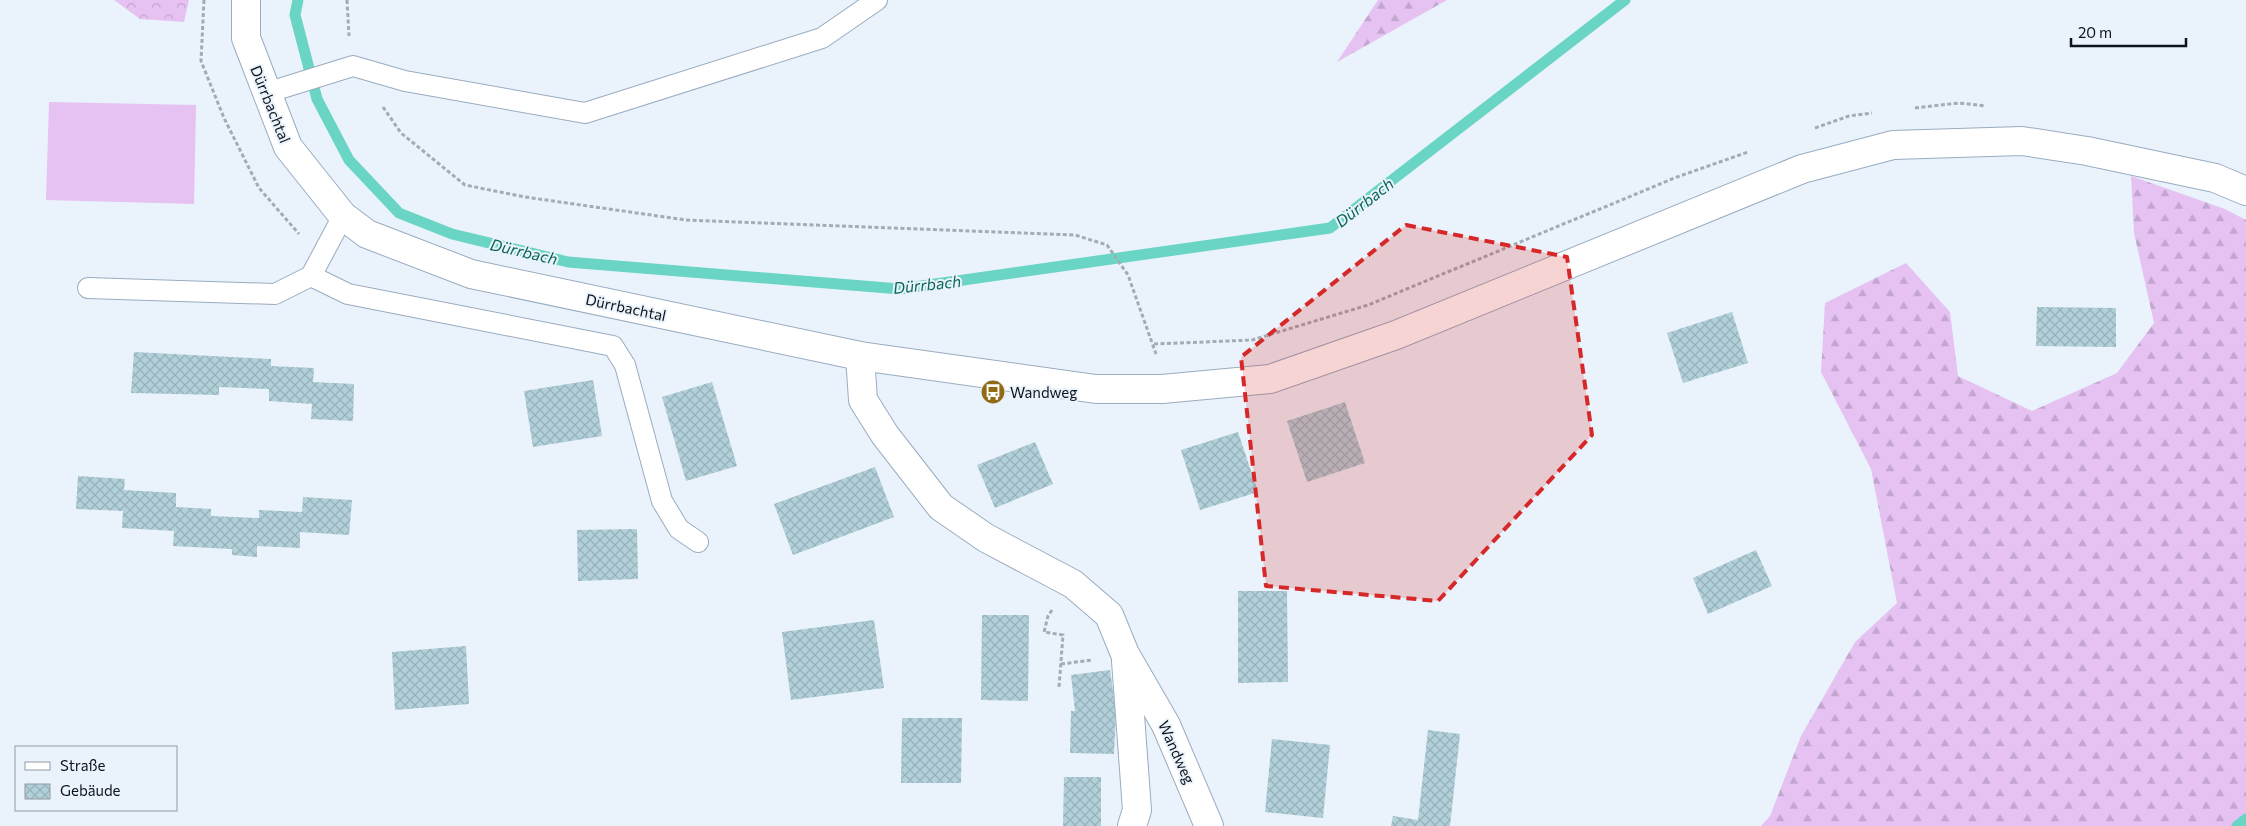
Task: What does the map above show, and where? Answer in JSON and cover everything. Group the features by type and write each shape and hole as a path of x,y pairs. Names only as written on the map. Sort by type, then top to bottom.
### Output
{"street":[{"name":"Dürrbachtal","path":"246,0 246,38 288,147 343,216 367,234 471,274 860,356 1096,389 1162,389 1279,376 1396,336 1802,169 1893,145 2022,141 2087,151 2215,178 2246,192"},
{"name":"Wandweg","path":"860,356 863,400 886,435 941,507 986,538 1073,584 1109,615 1125,654 1166,725 1209,826"},
{"name":"Wandweg","path":"1125,654 1137,810 1132,826"}],"lane":[{"path":"266,93 348,67 405,81 584,113 822,38 877,0"},
{"path":"88,288 274,294 311,276 343,216"},
{"path":"311,276 348,294 613,346 625,365 662,501 679,529 698,542"}],"path":[{"path":"204,0 201,61 224,118 258,188 321,258"},
{"path":"346,0 348,67 401,133 465,184 525,197 686,220 1075,235 1107,245 1128,275 1154,344"},
{"path":"1059,687 1063,635 1044,632 1048,616 1073,584"}],"highlighted area":[{"path":"1406,225 1567,257 1592,435 1438,601 1266,586 1241,357"}],"green space":[{"path":"114,0 189,0 184,22 140,19"},
{"path":"1378,0 1447,0 1337,62"},
{"path":"49,102 196,105 194,204 46,200"},
{"path":"2131,176 2225,209 2246,220 2246,826 1761,826 1770,816 1801,736 1855,642 1897,603 1871,469 1821,372 1825,303 1906,263 1950,312 1958,376 2032,411 2117,373 2154,323 2134,233"}],"building":[{"path":"2037,307 2116,308 2116,347 2036,346"},
{"path":"1732,312 1748,363 1683,383 1667,333"},
{"path":"134,352 271,359 271,366 314,368 313,382 354,384 353,421 311,419 312,404 269,401 269,389 219,387 219,395 131,393"},
{"path":"593,380 602,436 533,447 524,391"},
{"path":"712,382 737,466 686,481 662,397"},
{"path":"1345,402 1365,463 1307,482 1287,421"},
{"path":"1238,432 1258,492 1200,510 1181,450"},
{"path":"1035,442 1053,484 995,508 977,465"},
{"path":"875,467 894,517 793,555 774,504"},
{"path":"78,476 125,479 124,490 176,493 176,507 211,509 211,516 259,518 259,510 302,512 303,497 352,500 349,535 300,532 300,548 257,546 257,557 232,555 232,549 173,546 174,531 122,528 123,511 76,509"},
{"path":"637,529 638,579 578,581 577,530"},
{"path":"1756,550 1772,586 1708,614 1693,578"},
{"path":"1238,591 1287,591 1288,682 1238,683"},
{"path":"982,615 1029,615 1028,701 981,700"},
{"path":"874,620 884,688 791,700 782,632"},
{"path":"466,646 469,704 395,710 392,652"},
{"path":"1110,670 1116,712 1114,754 1070,753 1071,711 1075,711 1071,675"},
{"path":"902,718 962,718 961,783 901,783"},
{"path":"1428,730 1460,734 1450,826 1391,826 1393,816 1418,820"},
{"path":"1272,739 1330,745 1323,818 1265,812"},
{"path":"1064,777 1101,777 1101,826 1063,826"}],"waterway":[{"name":"Dürrbach","path":"298,0 295,15 317,99 349,160 399,213 452,234 568,262 900,289 1330,228 1625,0"},
{"name":"Dürrbach","path":"2237,826 2246,819"}],"place":[{"name":"Wandweg","path":"993,392"}]}
